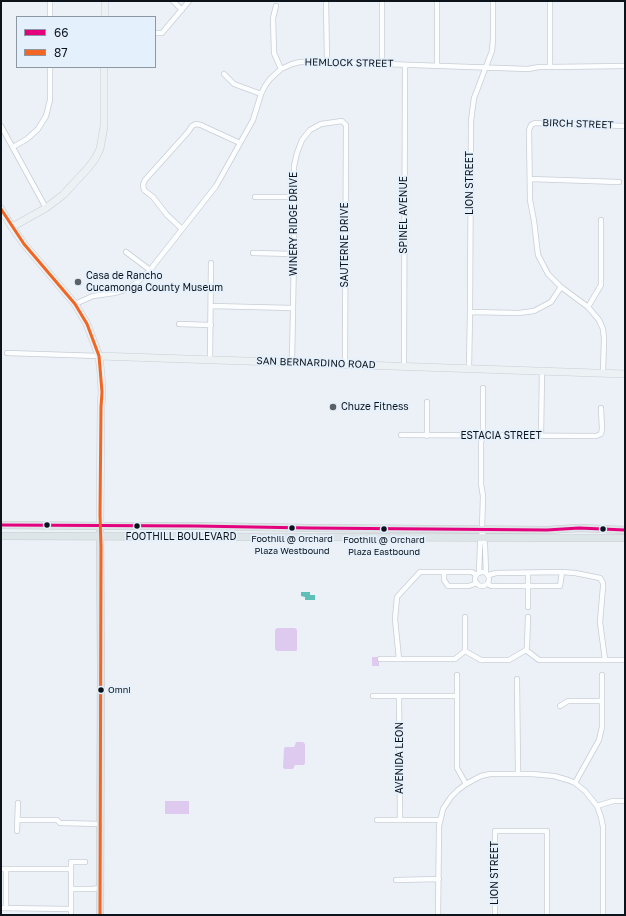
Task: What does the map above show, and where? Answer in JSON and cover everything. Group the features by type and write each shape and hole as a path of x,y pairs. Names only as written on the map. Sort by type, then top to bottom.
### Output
{"main road":[{"name":"FOOTHILL BOULEVARD","path":"1,525 547,530 579,528 625,530"},
{"path":"100,526 100,915"},
{"name":"FOOTHILL BOULEVARD","path":"1,536 625,538"}],"street":[{"path":"50,1 50,16"},
{"path":"105,1 105,16"},
{"path":"173,1 182,10"},
{"path":"156,33 162,33 189,1"},
{"path":"326,1 326,62"},
{"path":"382,1 382,64"},
{"path":"437,1 438,65"},
{"name":"LION STREET","path":"469,368 471,122 474,98 492,51 493,1"},
{"path":"550,1 550,67"},
{"path":"276,6 273,18 274,53 281,69"},
{"name":"HEMLOCK STREET","path":"75,304 93,296 114,294 125,290 138,282 150,270 216,186 253,120 265,86 281,69 292,64 300,62 326,62 528,69 539,67 625,66"},
{"name":"SPINEL AVENUE","path":"404,366 405,65"},
{"path":"13,147 27,139 38,129 46,116 50,100 50,68"},
{"path":"12,227 46,208 63,194 95,159 100,149 104,126 104,68"},
{"path":"224,74 234,84 261,94"},
{"name":"WINERY RIDGE DRIVE","path":"292,362 294,166 302,140 310,130 321,124 342,121 346,125"},
{"name":"BIRCH STREET","path":"530,179 529,130 531,125 535,123 625,126"},
{"path":"182,229 166,215 153,197 144,190 143,185 145,180 192,126 196,124 201,124 206,128 240,143"},
{"name":"SAUTERNE DRIVE","path":"345,364 346,125"},
{"path":"1,126 46,208"},
{"path":"603,373 604,339 599,320 588,307 561,287 548,274 538,255 530,200 530,179 620,182"},
{"path":"255,197 294,197"},
{"path":"1,209 24,244 75,304 88,324 99,356 102,392 100,526"},
{"path":"588,307 601,286 601,220"},
{"path":"126,252 150,270"},
{"path":"253,253 294,254"},
{"path":"210,359 211,263"},
{"path":"470,312 534,312 551,302 561,287"},
{"path":"211,306 293,308"},
{"path":"179,324 211,325"},
{"name":"SAN BERNARDINO ROAD","path":"7,353 625,374"},
{"path":"541,436 542,371"},
{"path":"477,584 475,579 478,574 482,537 483,496 481,484 481,442 483,436 483,388"},
{"path":"427,402 427,436"},
{"name":"ESTACIA STREET","path":"401,436 596,436 601,434 602,429 601,408"},
{"path":"482,537 485,544 487,574 490,580 488,584"},
{"path":"399,659 395,619 397,597 420,572 472,572 478,574 482,572 487,574 562,572 600,578 601,580 603,587 600,622 605,660"},
{"path":"444,572 444,580 448,586 469,586 477,584 483,586 488,584 491,586 560,586 562,572"},
{"path":"528,573 528,607"},
{"path":"465,617 465,651"},
{"path":"465,651 481,660 509,660 526,650 528,618"},
{"path":"526,650 539,660 625,660"},
{"path":"380,659 455,659 465,651"},
{"path":"457,675 457,768 466,784"},
{"path":"575,783 599,740 602,727 602,675"},
{"path":"517,679 518,774"},
{"path":"373,696 457,696"},
{"name":"AVENIDA LEON","path":"399,696 400,820"},
{"path":"560,706 568,701 602,701"},
{"path":"438,915 440,820 443,809 451,797 466,784 490,774 532,774 563,777 575,783 585,791 597,806 603,827 603,915"},
{"path":"597,806 613,801 625,801"},
{"path":"16,831 18,820 18,803"},
{"path":"18,820 57,820 60,823 101,824"},
{"path":"377,820 440,820"},
{"name":"LION STREET","path":"495,915 495,831 547,831 547,915"},
{"path":"71,915 71,862 86,862"},
{"path":"71,869 4,869 4,908 71,909"},
{"path":"396,880 439,879"},
{"path":"71,889 100,888"}],"shaded area":[{"path":"301,592 310,592 310,595 315,595 315,600 305,600 305,597 301,596"},
{"path":"277,628 295,628 297,630 296,651 277,651 275,649 275,630"},
{"path":"372,657 379,657 379,666 372,666"},
{"path":"296,742 303,742 305,744 305,763 304,765 295,765 293,769 285,769 283,768 284,749 285,747 294,747"},
{"path":"165,801 189,801 189,814 165,814"}],"transit line":[{"name":"87","path":"1,209 24,244 75,304 87,324 99,356 102,392 100,515 100,915"},
{"name":"66","path":"1,525 547,530 579,528 625,530"}],"place":[{"name":"Casa de Rancho Cucamonga County Museum","path":"78,282"},
{"name":"Chuze Fitness","path":"333,407"},
{"name":"Foothill @ Orchard Plaza Westbound","path":"292,528"},
{"name":"Foothill @ Orchard Plaza Eastbound","path":"384,529"},
{"name":"Omni","path":"101,690"}]}
